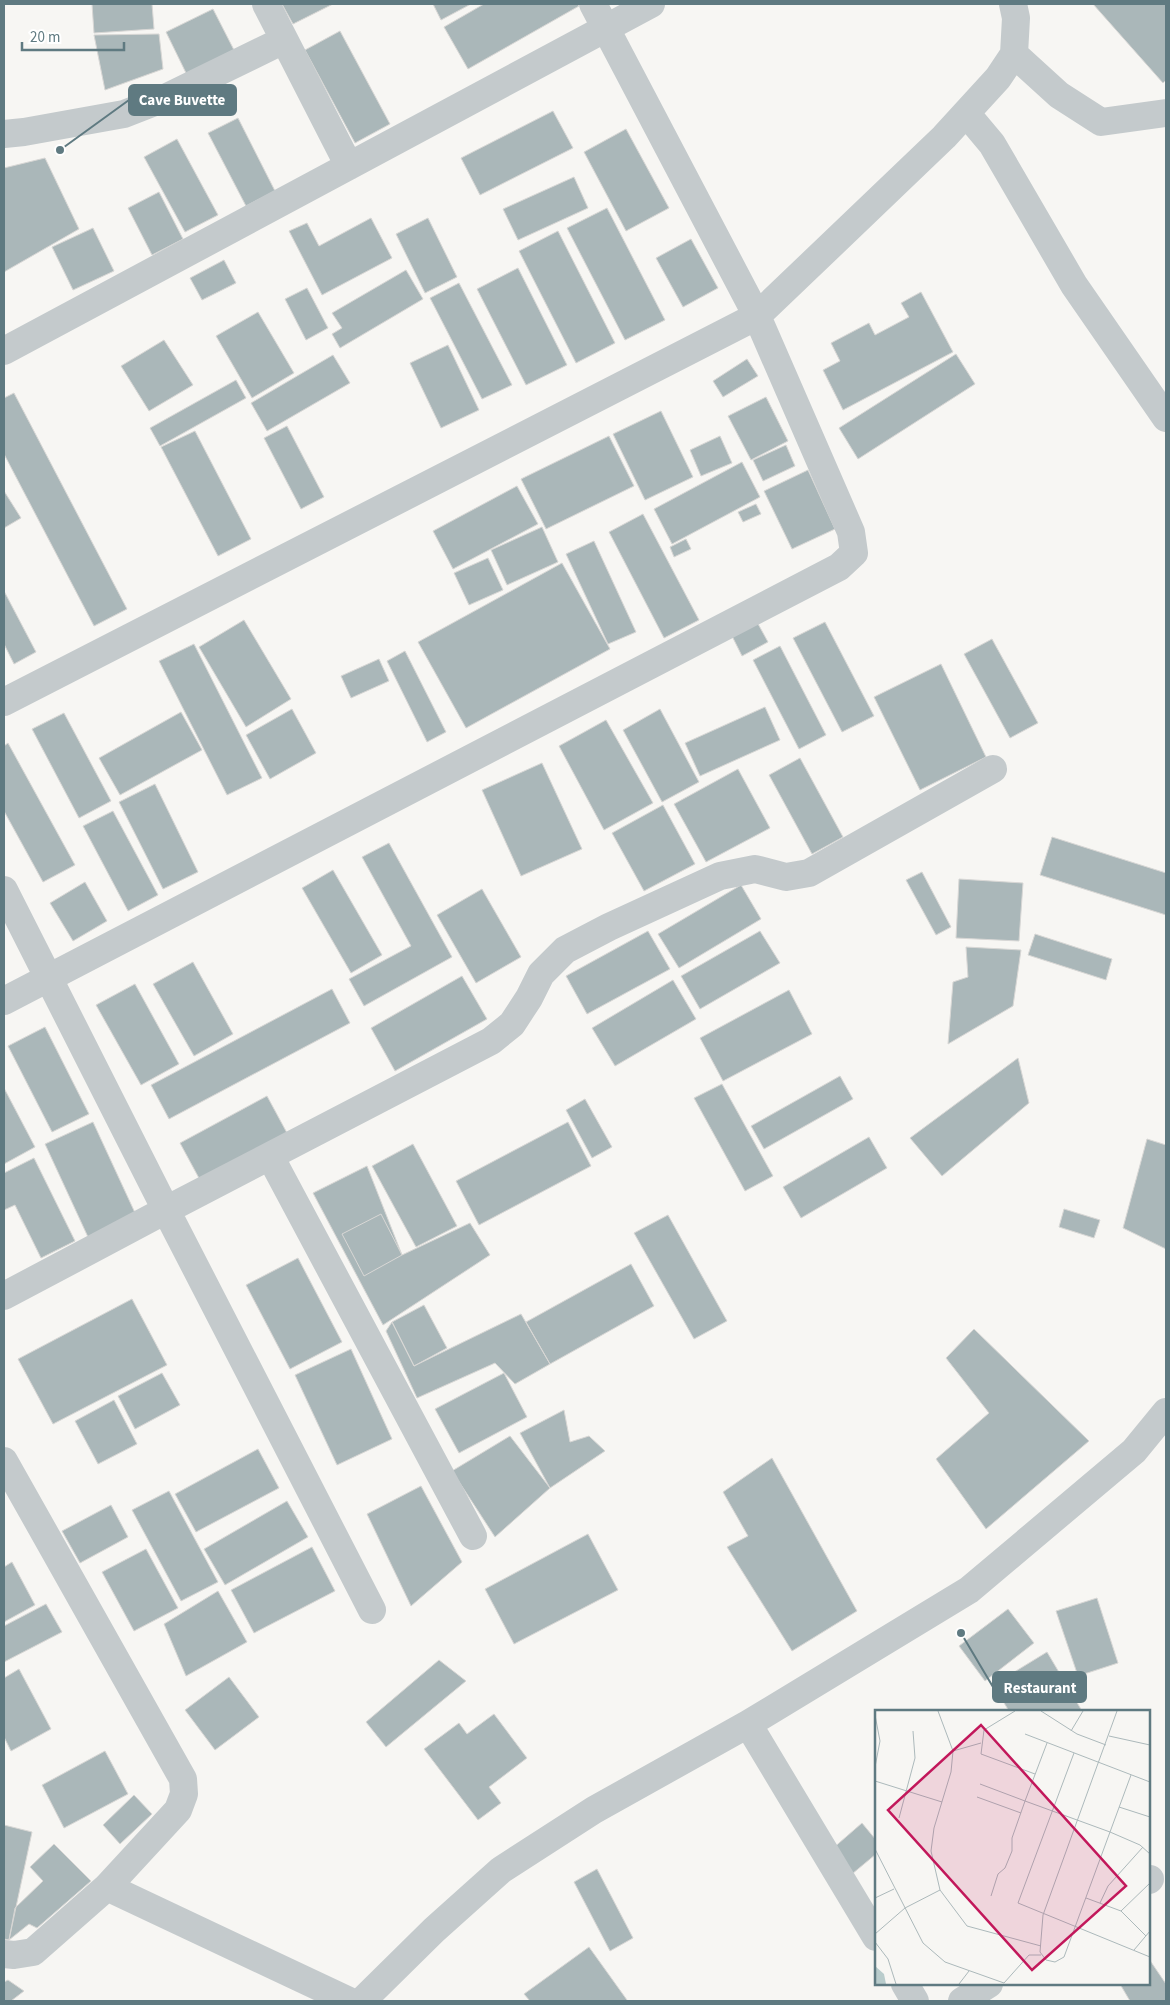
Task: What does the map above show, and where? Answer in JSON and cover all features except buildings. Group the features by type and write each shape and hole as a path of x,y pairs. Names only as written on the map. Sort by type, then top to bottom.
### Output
{"street":[{"path":"266,4 349,166"},
{"path":"4,1001 822,576 839,567 854,553 851,532 757,316 593,4"},
{"path":"4,351 651,4"},
{"path":"4,702 757,316 944,138 998,78 1014,54 1016,18 1013,4"},
{"path":"4,134 124,114 165,98 284,40"},
{"path":"1014,54 1059,95 1101,122 1166,113"},
{"path":"966,113 992,144 1074,285 1166,418"},
{"path":"4,1296 492,1041 512,1024 529,998 541,974 566,950 609,927 720,876 755,869 786,877 809,873 993,769"},
{"path":"4,890 372,1610"},
{"path":"270,1156 473,1536"},
{"path":"362,2001 434,1930 501,1870 594,1810 748,1724 969,1590 1134,1451 1166,1412"},
{"path":"4,1461 183,1779 184,1794 178,1810 108,1887 32,1952 14,1956 4,1954"},
{"path":"748,1724 875,1934"},
{"path":"108,1887 349,2001"},
{"path":"906,1985 915,2001"},
{"path":"962,2001 987,1985"}],"place":[{"name":"Cave Buvette","path":"60,150"},
{"name":"Restaurant","path":"961,1633"}]}
